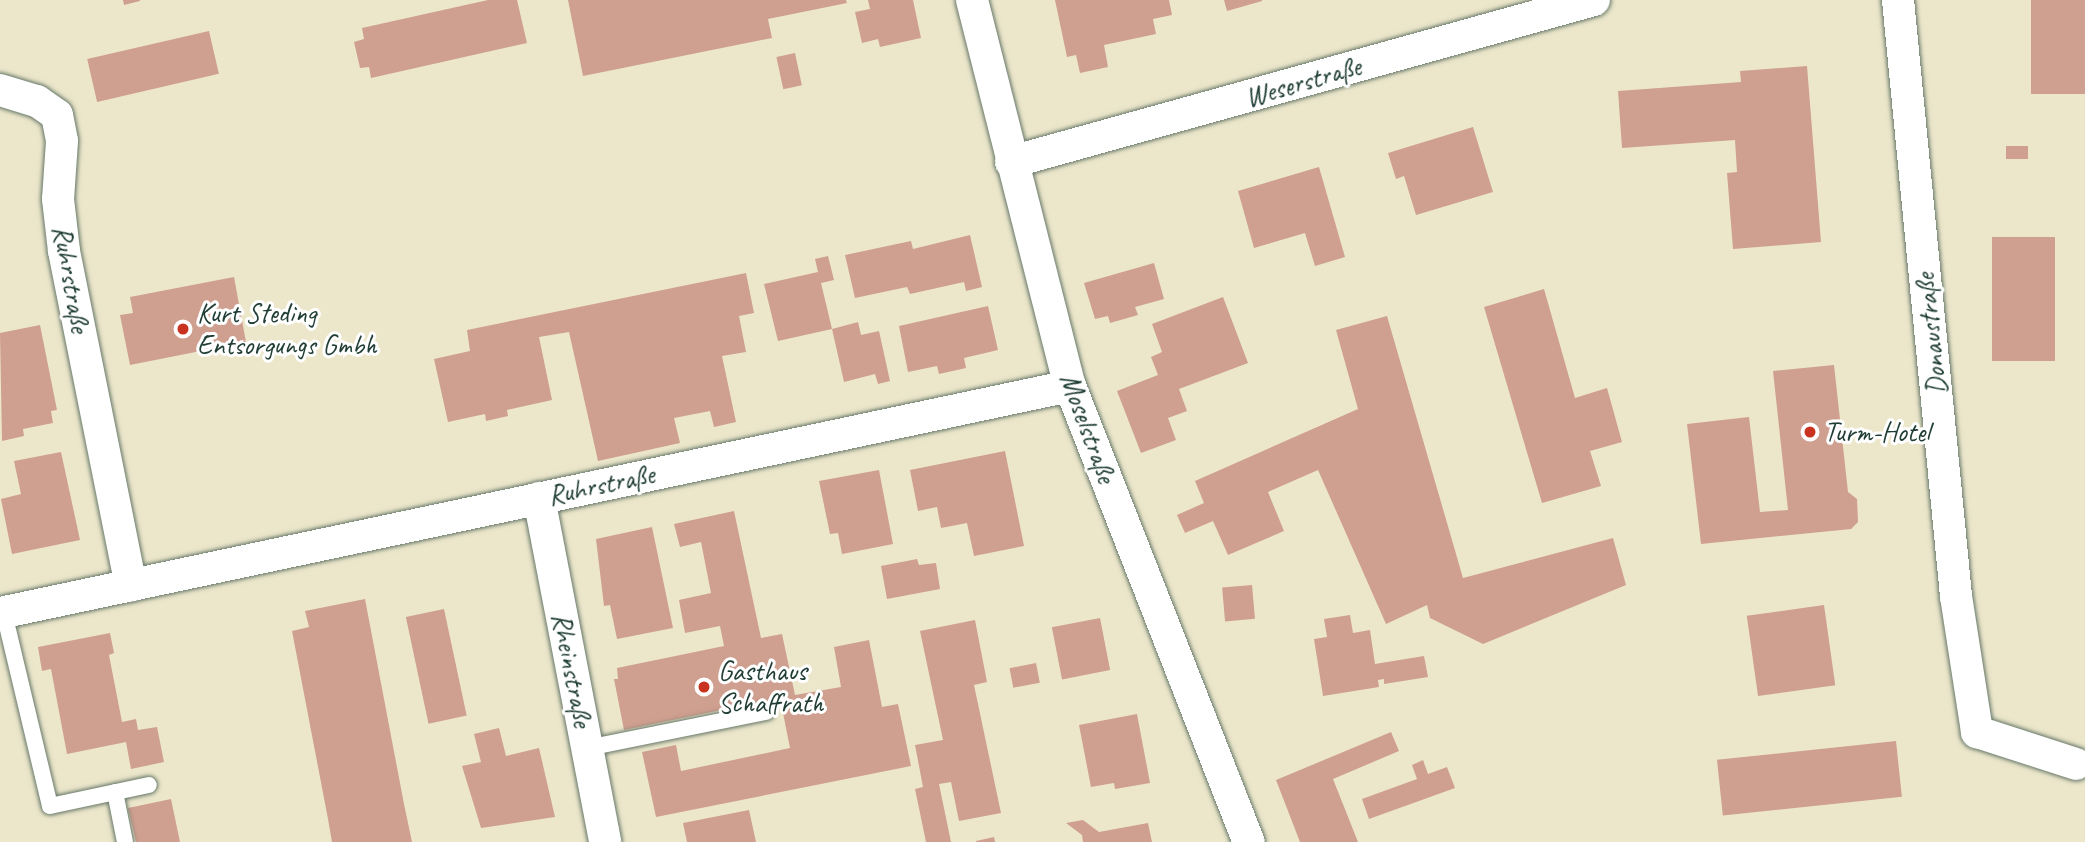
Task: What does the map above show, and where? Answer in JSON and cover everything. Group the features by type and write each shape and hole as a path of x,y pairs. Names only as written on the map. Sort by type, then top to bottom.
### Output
{"street":[{"name":"Moselstraße","path":"972,0 1070,386 1249,842"},
{"name":"Weserstraße","path":"1011,162 1594,0"},
{"name":"Donaustraße","path":"1898,0 1956,596 1977,732 2076,764"},
{"name":"Ruhrstraße","path":"0,90 37,101 57,115 62,141 58,199 64,251 131,585"},
{"name":"Ruhrstraße","path":"2,613 1070,386"},
{"name":"Rheinstraße","path":"539,498 605,842"}],"lane":[{"path":"2,613 50,806 149,785"},
{"path":"587,748 766,712"},
{"path":"115,792 125,842"}],"building":[{"path":"123,0 140,0 140,1 124,5"},
{"path":"488,0 517,0 527,43 371,78 369,67 360,68 354,42 364,39 362,28"},
{"path":"568,0 846,0 847,3 768,19 772,38 583,76"},
{"path":"868,0 913,0 921,38 880,47 878,39 862,43 855,12 870,9"},
{"path":"1055,0 1169,0 1172,15 1153,19 1156,34 1104,45 1108,67 1080,73 1076,55 1067,57"},
{"path":"1224,0 1262,0 1262,1 1227,11"},
{"path":"2031,0 2085,0 2085,94 2031,94"},
{"path":"209,31 219,74 97,102 87,59"},
{"path":"795,53 802,85 783,89 776,57"},
{"path":"1807,66 1821,242 1733,249 1727,173 1737,172 1735,140 1622,148 1618,91 1741,82 1740,71"},
{"path":"1473,127 1493,192 1416,215 1404,176 1396,179 1388,153"},
{"path":"2006,146 2028,146 2028,159 2006,159"},
{"path":"1319,167 1345,257 1315,266 1305,233 1254,248 1238,191"},
{"path":"970,235 982,287 966,291 964,282 910,294 907,287 855,298 845,255 911,241 913,249"},
{"path":"1992,237 2055,237 2055,361 1992,361"},
{"path":"828,256 834,280 821,283 832,329 778,341 764,284 818,272 815,259"},
{"path":"1154,263 1164,299 1135,307 1138,315 1110,323 1108,316 1095,319 1084,283"},
{"path":"746,273 754,313 739,316 746,352 722,356 736,422 714,427 710,411 674,418 680,443 598,461 569,332 539,337 552,400 507,410 508,416 486,421 485,414 448,422 434,359 470,351 467,330"},
{"name":"Kurt Steding Entsorgungs Gmbh","path":"234,277 246,342 130,365 120,315 133,313 130,297"},
{"path":"1544,289 1575,398 1607,388 1622,442 1590,451 1601,486 1542,503 1484,307"},
{"path":"1223,297 1248,363 1179,389 1187,411 1168,418 1176,440 1141,453 1117,391 1158,375 1151,357 1162,352 1152,324"},
{"path":"988,306 998,350 964,358 966,368 939,374 937,366 908,372 899,326"},
{"path":"1387,316 1463,578 1613,538 1626,585 1483,644 1430,618 1427,605 1386,624 1318,470 1268,492 1284,531 1228,555 1213,521 1185,533 1177,515 1204,503 1195,481 1358,409 1336,330"},
{"path":"858,322 861,335 879,331 890,381 878,384 875,374 844,382 832,329"},
{"path":"40,325 57,410 51,411 53,423 23,429 24,436 2,441 0,333"},
{"path":"1834,365 1848,492 1857,499 1858,522 1851,529 1701,544 1687,424 1749,417 1760,512 1788,510 1773,371"},
{"path":"1005,451 1024,546 974,556 967,523 941,528 937,507 918,511 910,470"},
{"path":"61,452 80,540 12,554 1,499 21,494 14,461"},
{"path":"879,470 893,544 842,554 838,533 830,534 819,481"},
{"path":"734,511 761,638 782,634 795,695 841,687 834,647 869,640 882,707 898,704 911,766 656,817 642,752 676,745 681,771 790,748 780,698 624,730 614,679 618,679 617,668 724,646 720,626 685,633 679,600 711,593 701,542 680,547 674,524"},
{"path":"652,527 673,628 617,639 610,605 604,606 596,539"},
{"path":"917,559 919,565 936,563 940,589 887,599 881,566"},
{"path":"1252,585 1255,619 1225,621 1222,588"},
{"path":"365,599 412,842 332,842 292,631 309,627 305,611"},
{"path":"1824,605 1835,685 1758,696 1747,616"},
{"path":"444,609 467,716 429,724 406,617"},
{"path":"1350,615 1353,633 1370,630 1375,664 1424,656 1428,677 1384,684 1384,679 1378,680 1379,687 1323,696 1314,639 1327,637 1324,619"},
{"path":"1100,618 1110,670 1062,679 1052,627"},
{"path":"975,620 987,682 974,685 1001,813 959,821 951,782 939,784 951,842 926,842 915,789 923,787 915,745 943,740 920,631"},
{"path":"110,633 114,653 109,655 122,722 136,719 138,730 157,727 164,762 131,769 126,742 67,754 51,669 42,671 38,647"},
{"path":"1036,663 1040,683 1013,688 1009,668"},
{"path":"1137,714 1150,783 1115,789 1114,783 1091,787 1079,725"},
{"path":"499,728 506,756 539,748 555,817 481,828 462,766 481,762 474,734"},
{"path":"1391,732 1399,751 1333,779 1358,842 1300,842 1276,780"},
{"path":"1896,741 1902,797 1723,816 1717,760"},
{"path":"1423,760 1428,774 1447,767 1455,788 1369,819 1362,799 1417,779 1412,765"},
{"path":"171,799 180,842 136,842 128,808"},
{"path":"749,810 756,842 687,842 683,823"},
{"path":"1083,820 1099,832 1148,823 1152,842 1083,842 1082,835 1066,823"},
{"path":"994,837 995,842 976,842 976,841"}],"place":[{"name":"Kurt Steding Entsorgungs Gmbh","path":"183,329"},
{"name":"Turm-Hotel","path":"1810,432"},
{"name":"Gasthaus Schaffrath","path":"704,687"}]}
